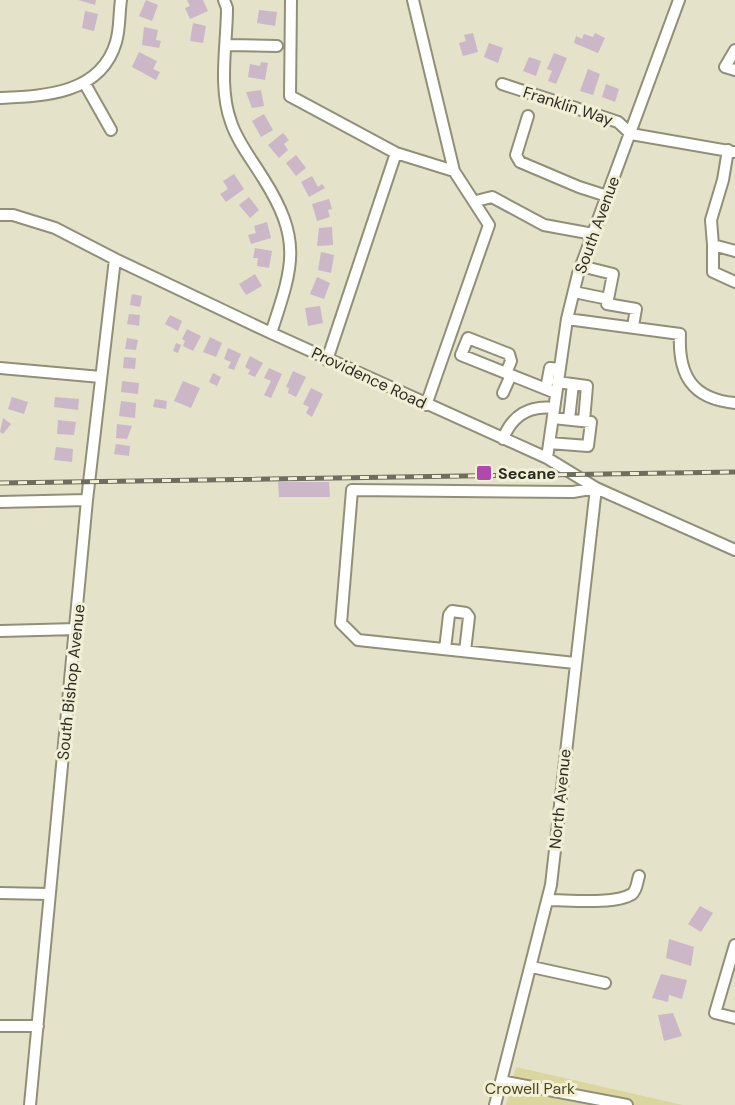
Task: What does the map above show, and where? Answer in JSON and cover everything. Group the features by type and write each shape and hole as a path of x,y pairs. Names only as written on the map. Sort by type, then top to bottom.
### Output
{"street":[{"path":"0,98 39,96 85,84 105,65 116,41 121,0"},
{"path":"224,0 227,8 225,88 230,122 281,206 290,232 289,278 271,333"},
{"path":"291,0 290,96 396,153 454,171"},
{"path":"413,0 454,171 476,201 489,225 426,405"},
{"name":"South Avenue","path":"547,458 553,413 553,388 560,369 567,319 581,266 679,0"},
{"path":"227,45 277,46"},
{"path":"735,50 725,67 735,70"},
{"path":"85,84 111,130"},
{"name":"Franklin Way","path":"502,84 618,122 631,134"},
{"path":"528,116 516,155 520,162 569,184 608,196"},
{"path":"631,134 731,151 711,219 713,272 735,282"},
{"path":"327,360 396,153"},
{"path":"476,201 492,197 544,225 593,234"},
{"name":"Providence Road","path":"0,215 13,215 55,228 327,360 547,458 596,488 735,550"},
{"path":"713,245 735,251"},
{"name":"South Bishop Avenue","path":"30,1105 49,894 77,629 87,500 115,259"},
{"path":"581,266 613,274 603,322"},
{"path":"574,292 636,309 633,326"},
{"path":"567,319 680,334 679,353 688,380 702,394 712,399 735,403"},
{"path":"0,368 101,377"},
{"path":"503,393 509,374 553,388 573,384 587,386 584,421"},
{"path":"569,419 573,384"},
{"path":"503,438 512,420 536,406 569,419 591,422 588,446 549,442"},
{"path":"574,663 357,640 341,623 352,490 573,492 596,488"},
{"name":"North Avenue","path":"495,1105 548,900 596,488"},
{"path":"0,502 87,500"},
{"path":"445,649 449,615 452,611 466,613 469,617 465,651"},
{"path":"0,631 77,629"},
{"path":"548,900 602,900 632,894 636,890 639,876"},
{"path":"0,893 49,894"},
{"path":"735,945 715,1013 735,1018"},
{"path":"532,967 605,982"},
{"path":"0,1026 38,1026"},
{"path":"501,1081 627,1105"}],"green space":[{"name":"Crowell Park","path":"516,1067 683,1105 506,1105"}],"building":[{"path":"78,0 96,0 95,5"},
{"path":"146,0 158,5 152,21 139,16"},
{"path":"187,0 203,0 208,11 190,19 185,8 190,6"},
{"path":"259,10 277,12 275,26 257,23"},
{"path":"85,11 98,14 94,31 82,28"},
{"path":"193,23 206,26 203,43 190,41"},
{"path":"144,27 158,30 156,40 161,41 159,48 142,45"},
{"path":"473,33 478,52 463,56 459,43 466,41 464,35"},
{"path":"595,33 605,38 598,53 574,43 576,36 582,39 584,34 593,37"},
{"path":"489,43 503,48 498,63 484,57"},
{"path":"139,52 157,61 153,69 160,72 156,80 132,67"},
{"path":"554,53 567,58 556,84 548,81 552,71 547,69"},
{"path":"529,57 541,61 536,76 523,71"},
{"path":"261,62 268,63 265,80 248,77 250,64 260,66"},
{"path":"588,69 600,74 593,95 580,91"},
{"path":"606,84 619,89 615,102 602,97"},
{"path":"261,90 264,106 252,108 246,92"},
{"path":"264,114 273,130 261,137 252,121"},
{"path":"283,133 289,140 284,144 288,150 279,158 268,145"},
{"path":"296,155 306,168 296,176 286,163"},
{"path":"234,174 244,189 226,202 220,194 228,189 223,181"},
{"path":"312,176 318,187 322,184 325,188 309,197 301,182"},
{"path":"249,197 259,210 250,218 239,205"},
{"path":"329,199 332,209 328,210 330,217 317,221 312,204"},
{"path":"267,222 271,238 251,244 248,235 256,233 254,226"},
{"path":"332,227 333,245 317,246 319,228"},
{"path":"255,248 272,251 269,268 257,266 258,258 253,258"},
{"path":"321,252 334,255 331,273 318,270"},
{"path":"255,274 262,286 246,295 239,284"},
{"path":"317,277 330,283 324,299 310,294"},
{"path":"132,294 142,296 140,307 130,305"},
{"path":"320,306 323,323 308,326 305,308"},
{"path":"129,314 140,315 139,326 127,324"},
{"path":"170,315 182,321 178,331 165,324"},
{"path":"187,329 201,336 193,351 183,346 185,341 182,339"},
{"path":"210,337 222,343 216,357 203,352"},
{"path":"127,338 138,340 136,350 125,349"},
{"path":"176,343 181,345 178,353 173,351"},
{"path":"228,348 241,354 234,370 228,368 231,362 224,359"},
{"path":"250,356 263,363 255,377 248,374 250,370 245,367"},
{"path":"124,357 136,358 135,369 123,368"},
{"path":"269,368 282,374 271,398 264,395 271,381 264,378"},
{"path":"293,371 306,377 296,397 288,393 289,388 286,387"},
{"path":"213,373 221,377 217,386 209,382"},
{"path":"122,381 139,383 138,394 121,392"},
{"path":"183,381 200,388 191,408 174,401"},
{"path":"311,388 323,394 312,417 306,413 309,407 303,404"},
{"path":"12,397 28,402 24,414 8,409"},
{"path":"55,397 79,399 78,410 54,407"},
{"path":"155,399 167,401 166,409 153,407"},
{"path":"121,401 136,403 135,418 119,416"},
{"path":"3,418 11,424 3,434 0,432"},
{"path":"58,420 76,422 74,435 57,434"},
{"path":"117,424 132,426 127,439 116,438"},
{"path":"116,444 130,446 129,456 114,454"},
{"path":"56,447 73,449 72,462 54,460"},
{"path":"278,482 329,482 330,497 279,497"},
{"path":"700,906 713,913 701,932 688,924"},
{"path":"669,939 694,947 691,966 666,958"},
{"path":"661,974 687,980 682,999 669,995 668,1002 652,998"},
{"path":"673,1013 682,1036 664,1041 658,1015"}],"railway":[{"path":"0,483 735,472"}],"place":[{"name":"Secane","path":"484,473"}]}
